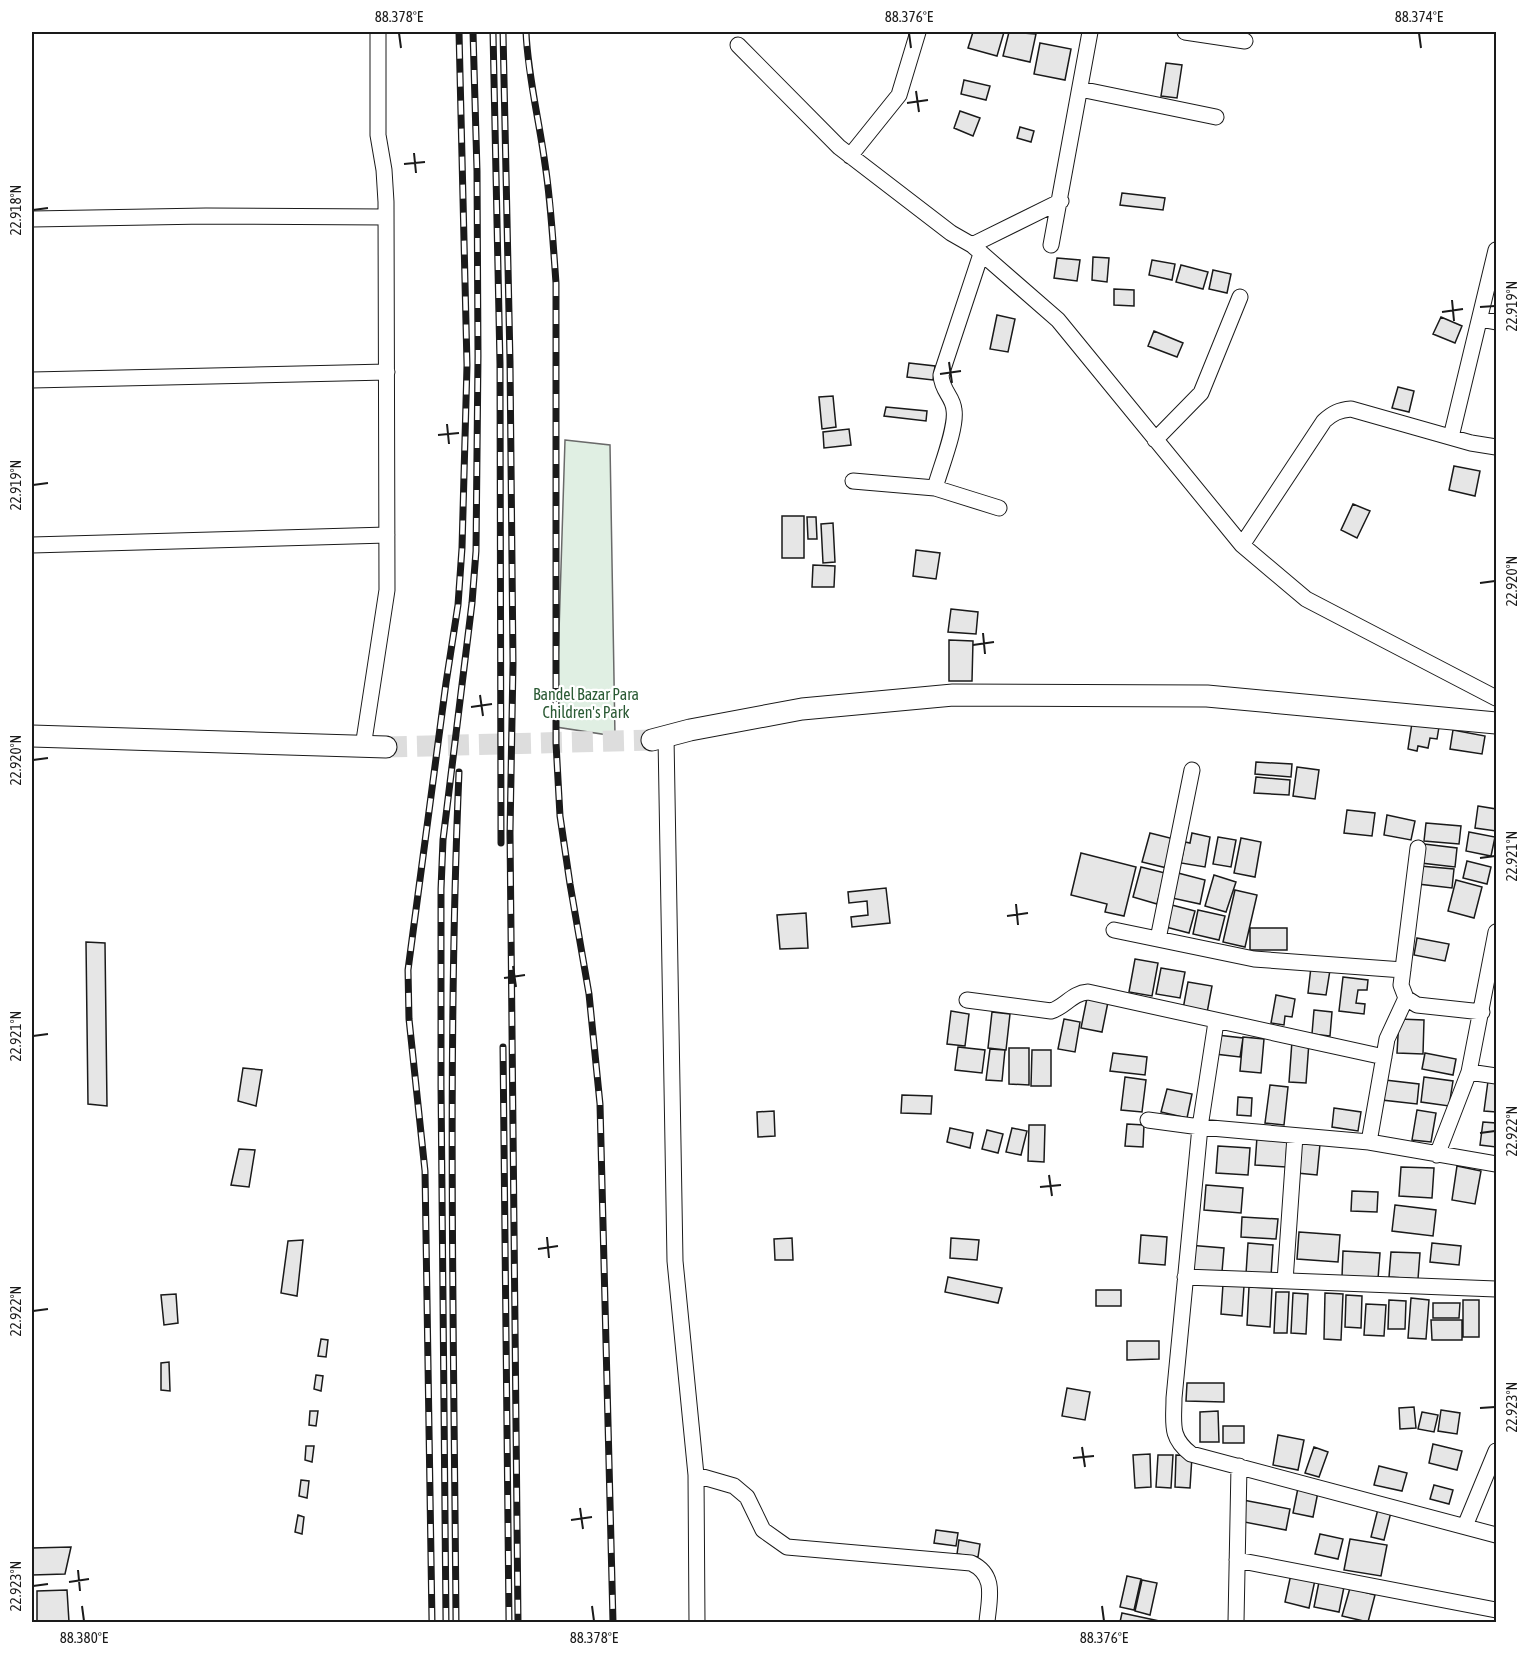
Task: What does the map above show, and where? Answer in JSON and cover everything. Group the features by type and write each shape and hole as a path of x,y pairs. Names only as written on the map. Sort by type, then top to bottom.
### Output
{"street":[{"path":"363,747 387,590 386,217 384,170 378,135 378,32"},
{"path":"850,156 899,95 918,32"},
{"path":"1051,245 1061,201 1090,32"},
{"path":"1185,32 1245,41"},
{"path":"738,45 839,147 951,233 976,249 1058,320 1242,546 1306,599 1497,698"},
{"path":"1080,89 1216,117"},
{"path":"935,488 955,412 953,402 941,385 941,375 976,249 1061,201"},
{"path":"32,219 207,216 386,217"},
{"path":"1451,437 1497,250"},
{"path":"1155,440 1201,393 1240,297"},
{"path":"1480,319 1497,322"},
{"path":"32,380 387,372"},
{"path":"1242,546 1324,421 1332,414 1342,410 1351,409 1451,437 1497,447"},
{"path":"853,481 935,488 999,508"},
{"path":"32,545 387,535"},
{"path":"697,1623 696,1475 675,1262 659,738 802,709 953,695 1207,696 1497,723"},
{"path":"32,736 386,747"},
{"path":"1158,939 1192,771"},
{"path":"1418,848 1401,985 1406,998 1418,1005 1482,1012"},
{"path":"1114,930 1254,959 1404,970"},
{"path":"1437,1155 1469,1072 1497,932"},
{"path":"967,1000 1051,1011 1059,1009 1079,993 1088,993 1384,1057"},
{"path":"1369,1142 1387,1039 1406,998"},
{"path":"1216,1022 1200,1127 1174,1398 1173,1432 1180,1446 1191,1454 1497,1535"},
{"path":"1469,1072 1497,1076"},
{"path":"1148,1120 1200,1127 1369,1142 1497,1164"},
{"path":"1285,1281 1295,1136"},
{"path":"1185,1277 1497,1290"},
{"path":"1465,1526 1497,1451"},
{"path":"1236,1623 1239,1466"},
{"path":"696,1475 734,1486 747,1497 763,1530 787,1547 971,1563 982,1568 988,1578 990,1589 987,1623"},
{"path":"1237,1560 1497,1610"}],"green space":[{"name":"Bandel Bazar Para Children's Park","path":"565,440 610,445 615,736 556,727"}],"building":[{"path":"973,32 1004,32 997,56 968,48"},
{"path":"1009,32 1036,34 1030,62 1003,56"},
{"path":"1040,43 1071,49 1065,80 1034,74"},
{"path":"1166,63 1182,65 1177,98 1161,96"},
{"path":"964,80 990,86 986,100 961,94"},
{"path":"960,111 980,118 973,136 954,128"},
{"path":"1020,127 1034,131 1031,142 1017,138"},
{"path":"1122,193 1165,198 1163,210 1120,205"},
{"path":"1093,257 1109,258 1107,282 1092,280"},
{"path":"1057,258 1080,260 1077,281 1054,278"},
{"path":"1152,260 1175,264 1172,280 1149,275"},
{"path":"1181,265 1208,272 1203,289 1176,282"},
{"path":"1213,270 1231,274 1227,293 1209,289"},
{"path":"1114,289 1134,290 1134,306 1114,305"},
{"path":"997,315 1015,319 1008,352 990,349"},
{"path":"1441,317 1462,326 1455,343 1433,334"},
{"path":"1154,331 1183,343 1177,357 1148,346"},
{"path":"909,363 935,366 933,380 907,377"},
{"path":"1398,387 1414,391 1409,412 1392,408"},
{"path":"833,396 836,427 822,429 819,397"},
{"path":"886,407 927,411 926,421 884,416"},
{"path":"849,429 851,445 824,448 823,432"},
{"path":"1454,466 1480,471 1475,496 1449,490"},
{"path":"1353,504 1370,511 1357,538 1341,530"},
{"path":"782,516 804,516 804,558 782,558"},
{"path":"807,517 816,517 817,539 808,539"},
{"path":"833,523 835,562 823,563 821,524"},
{"path":"916,550 940,553 936,579 913,576"},
{"path":"813,565 835,566 834,587 812,587"},
{"path":"951,609 978,612 976,634 948,632"},
{"path":"949,640 973,641 972,681 949,681"},
{"path":"1412,723 1439,727 1437,739 1430,738 1428,748 1418,746 1417,751 1408,749"},
{"path":"1453,730 1485,736 1482,754 1450,749"},
{"path":"1256,762 1292,764 1291,777 1255,774"},
{"path":"1297,767 1319,770 1315,799 1293,796"},
{"path":"1256,777 1290,780 1289,795 1254,793"},
{"path":"1478,806 1496,809 1496,831 1475,828"},
{"path":"1347,810 1375,813 1372,836 1344,833"},
{"path":"1387,815 1415,821 1411,840 1384,835"},
{"path":"1426,823 1461,826 1459,844 1424,841"},
{"path":"1469,832 1495,837 1491,856 1466,851"},
{"path":"1150,833 1174,839 1167,868 1142,862"},
{"path":"1192,833 1210,837 1205,867 1181,863 1185,842 1190,843"},
{"path":"1218,837 1236,840 1231,867 1213,864"},
{"path":"1241,838 1261,842 1255,877 1234,873"},
{"path":"1424,844 1457,848 1455,867 1421,863"},
{"path":"1081,853 1136,867 1124,916 1105,912 1107,904 1071,895"},
{"path":"1467,861 1491,867 1487,884 1463,878"},
{"path":"1420,866 1454,869 1452,888 1418,884"},
{"path":"1141,867 1165,873 1157,904 1133,897"},
{"path":"1178,873 1205,880 1200,904 1172,898"},
{"path":"1214,875 1236,882 1226,912 1205,906"},
{"path":"1456,880 1482,887 1474,918 1448,911"},
{"path":"886,888 890,923 852,927 851,917 868,915 867,901 849,903 848,892"},
{"path":"1235,890 1257,895 1245,947 1223,942"},
{"path":"1168,904 1195,911 1189,933 1162,926"},
{"path":"1198,910 1225,916 1219,940 1193,934"},
{"path":"806,913 808,948 780,949 777,915"},
{"path":"1250,928 1287,928 1287,950 1250,950"},
{"path":"1417,938 1449,944 1445,961 1414,955"},
{"path":"86,942 105,943 107,1106 88,1104"},
{"path":"1135,959 1158,963 1152,996 1129,992"},
{"path":"1311,967 1330,970 1326,995 1308,993"},
{"path":"1161,968 1185,972 1180,998 1156,994"},
{"path":"1343,977 1368,980 1367,990 1358,990 1356,1003 1365,1004 1364,1014 1339,1011"},
{"path":"1188,982 1212,986 1207,1013 1183,1009"},
{"path":"1276,995 1295,999 1292,1017 1285,1016 1284,1025 1271,1023"},
{"path":"1087,998 1108,1002 1102,1032 1081,1028"},
{"path":"1314,1010 1332,1012 1330,1036 1312,1034"},
{"path":"951,1011 969,1014 965,1046 947,1044"},
{"path":"992,1012 1010,1014 1006,1050 988,1048"},
{"path":"1064,1019 1080,1022 1075,1052 1058,1049"},
{"path":"1399,1019 1424,1020 1423,1054 1397,1053"},
{"path":"1217,1035 1243,1038 1240,1057 1215,1054"},
{"path":"1243,1037 1264,1039 1261,1073 1240,1071"},
{"path":"1292,1041 1309,1042 1306,1083 1289,1082"},
{"path":"958,1047 985,1050 982,1073 955,1070"},
{"path":"1009,1048 1029,1048 1029,1085 1009,1084"},
{"path":"990,1049 1005,1050 1002,1081 986,1080"},
{"path":"1032,1050 1051,1050 1051,1086 1031,1086"},
{"path":"1113,1053 1147,1057 1145,1075 1110,1071"},
{"path":"1425,1053 1456,1059 1453,1075 1422,1069"},
{"path":"243,1068 262,1070 256,1106 238,1101"},
{"path":"1125,1077 1146,1080 1142,1112 1121,1110"},
{"path":"1424,1077 1453,1081 1449,1106 1421,1102"},
{"path":"1385,1080 1419,1084 1417,1104 1382,1100"},
{"path":"1488,1081 1496,1082 1496,1112 1484,1111"},
{"path":"1270,1085 1288,1087 1284,1125 1265,1123"},
{"path":"1167,1089 1192,1094 1187,1118 1161,1112"},
{"path":"902,1095 932,1096 931,1114 901,1113"},
{"path":"1238,1097 1252,1098 1251,1116 1237,1115"},
{"path":"1334,1108 1361,1112 1358,1131 1332,1127"},
{"path":"1417,1110 1436,1113 1431,1142 1412,1140"},
{"path":"774,1111 775,1136 758,1137 757,1112"},
{"path":"1483,1122 1496,1123 1496,1147 1480,1145"},
{"path":"1127,1124 1144,1125 1143,1147 1125,1146"},
{"path":"1029,1125 1045,1125 1044,1162 1028,1161"},
{"path":"950,1128 973,1133 970,1148 947,1142"},
{"path":"1012,1128 1027,1131 1021,1155 1006,1152"},
{"path":"987,1130 1003,1134 998,1153 982,1149"},
{"path":"1257,1137 1287,1139 1286,1167 1255,1165"},
{"path":"1300,1143 1320,1144 1317,1175 1297,1173"},
{"path":"1218,1146 1250,1148 1248,1175 1216,1173"},
{"path":"239,1149 255,1150 249,1187 231,1185"},
{"path":"1457,1166 1481,1171 1475,1204 1452,1200"},
{"path":"1401,1167 1434,1168 1432,1198 1399,1196"},
{"path":"1206,1185 1243,1188 1241,1213 1204,1210"},
{"path":"1352,1191 1378,1192 1377,1212 1351,1211"},
{"path":"1395,1205 1436,1210 1433,1236 1392,1231"},
{"path":"1242,1217 1278,1219 1276,1239 1241,1237"},
{"path":"1299,1232 1340,1235 1338,1262 1297,1259"},
{"path":"1141,1235 1167,1237 1165,1265 1139,1263"},
{"path":"792,1238 793,1260 775,1260 774,1239"},
{"path":"951,1238 979,1240 977,1260 950,1258"},
{"path":"303,1240 297,1296 281,1293 288,1241"},
{"path":"1248,1243 1273,1245 1271,1276 1246,1274"},
{"path":"1432,1243 1461,1246 1459,1265 1430,1262"},
{"path":"1188,1245 1224,1248 1222,1272 1187,1270"},
{"path":"1343,1251 1380,1253 1378,1279 1342,1277"},
{"path":"1391,1252 1420,1253 1418,1279 1389,1277"},
{"path":"948,1277 1002,1288 998,1303 945,1292"},
{"path":"1223,1284 1244,1286 1242,1316 1221,1314"},
{"path":"1249,1287 1272,1288 1270,1327 1247,1325"},
{"path":"1096,1290 1121,1290 1121,1306 1096,1306"},
{"path":"1276,1292 1289,1292 1287,1333 1274,1333"},
{"path":"1293,1293 1308,1294 1306,1334 1291,1333"},
{"path":"1325,1293 1343,1294 1341,1340 1324,1339"},
{"path":"176,1294 178,1323 164,1325 161,1295"},
{"path":"1346,1295 1362,1296 1361,1328 1345,1327"},
{"path":"1411,1298 1429,1300 1426,1339 1408,1338"},
{"path":"1389,1300 1406,1301 1405,1329 1388,1329"},
{"path":"1463,1300 1479,1300 1479,1337 1463,1337"},
{"path":"1433,1303 1460,1303 1459,1318 1433,1318"},
{"path":"1366,1304 1386,1305 1384,1336 1364,1335"},
{"path":"1431,1320 1462,1320 1462,1340 1432,1340"},
{"path":"321,1339 328,1340 326,1357 318,1356"},
{"path":"1127,1341 1159,1341 1159,1359 1127,1360"},
{"path":"169,1362 170,1391 161,1390 161,1363"},
{"path":"316,1375 323,1376 321,1391 314,1389"},
{"path":"1187,1383 1224,1383 1224,1402 1186,1401"},
{"path":"1067,1388 1090,1392 1085,1420 1062,1416"},
{"path":"1414,1407 1416,1428 1400,1429 1399,1408"},
{"path":"1441,1410 1460,1413 1457,1434 1438,1431"},
{"path":"310,1411 318,1411 316,1426 309,1425"},
{"path":"1218,1411 1219,1442 1200,1442 1200,1412"},
{"path":"1422,1412 1438,1415 1434,1432 1418,1429"},
{"path":"1223,1426 1244,1426 1244,1443 1223,1443"},
{"path":"1278,1435 1304,1440 1298,1470 1273,1465"},
{"path":"1433,1444 1462,1451 1457,1470 1429,1463"},
{"path":"306,1446 314,1446 312,1462 305,1460"},
{"path":"1314,1447 1328,1452 1319,1477 1305,1473"},
{"path":"1150,1454 1151,1487 1135,1488 1133,1455"},
{"path":"1158,1455 1173,1455 1171,1488 1156,1487"},
{"path":"1176,1455 1192,1456 1190,1488 1175,1487"},
{"path":"1379,1466 1407,1473 1402,1491 1374,1485"},
{"path":"301,1480 309,1481 307,1498 299,1496"},
{"path":"1434,1485 1453,1490 1449,1504 1430,1499"},
{"path":"1298,1488 1318,1492 1313,1517 1293,1513"},
{"path":"1243,1500 1290,1509 1286,1530 1239,1521"},
{"path":"1379,1505 1392,1508 1384,1540 1371,1537"},
{"path":"298,1515 304,1517 302,1534 295,1532"},
{"path":"936,1530 958,1533 956,1546 934,1543"},
{"path":"1320,1534 1343,1539 1338,1559 1315,1554"},
{"path":"1350,1539 1387,1545 1381,1576 1344,1570"},
{"path":"959,1540 980,1544 978,1557 957,1554"},
{"path":"71,1547 65,1574 32,1575 32,1548"},
{"path":"1291,1574 1315,1580 1309,1608 1285,1602"},
{"path":"1127,1576 1141,1579 1134,1610 1120,1607"},
{"path":"1142,1580 1157,1583 1150,1615 1135,1611"},
{"path":"1319,1582 1344,1587 1339,1612 1314,1607"},
{"path":"1350,1588 1375,1595 1368,1622 1342,1616"},
{"path":"67,1590 69,1622 37,1622 37,1591"},
{"path":"1122,1613 1164,1622 1120,1622"}],"tunnel":[{"path":"386,747 652,740"}],"railway":[{"path":"432,1622 425,1171 409,1019 408,970 458,605 462,548 467,365 459,32"},
{"path":"446,1622 441,889 443,840 472,603 476,551 477,171 473,32"},
{"path":"493,32 500,364 501,843"},
{"path":"503,32 513,663 510,833 518,1622"},
{"path":"526,32 531,82 547,179 556,283 556,743 560,816 589,994 600,1104 613,1622"},
{"path":"456,1622 452,1091 459,772"},
{"path":"503,1047 509,1622"}]}
